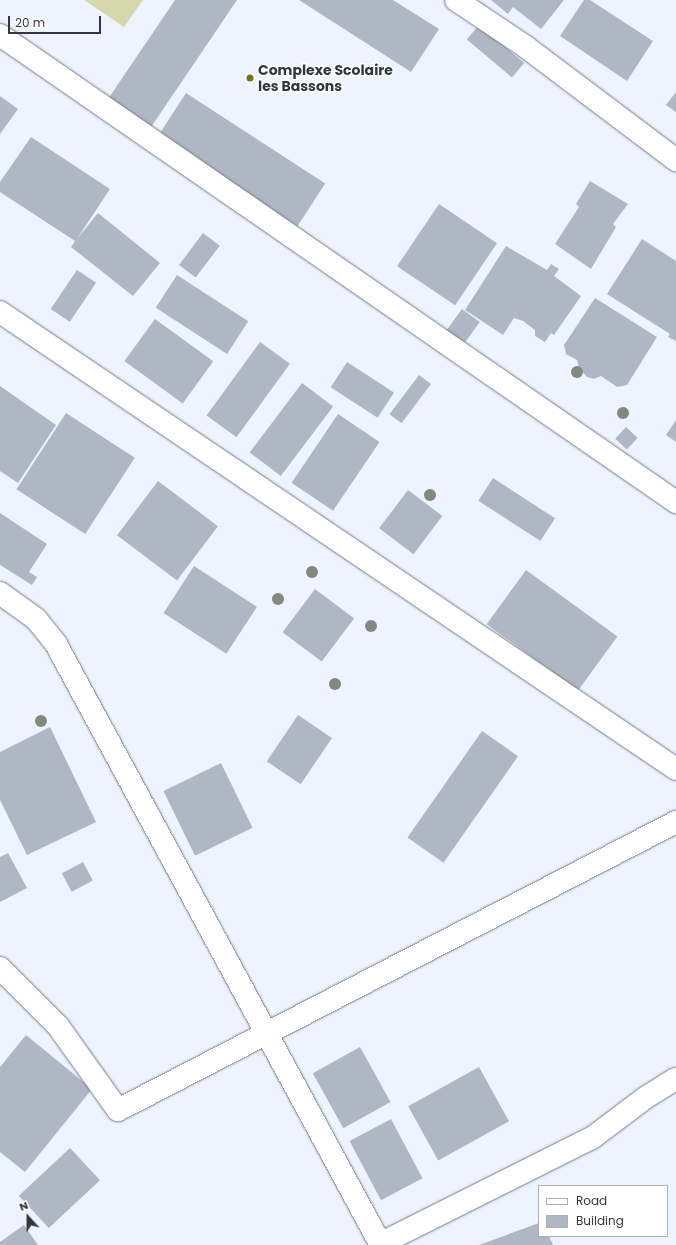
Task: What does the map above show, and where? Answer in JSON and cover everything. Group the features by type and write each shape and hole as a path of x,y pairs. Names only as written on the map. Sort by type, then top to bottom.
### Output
{"street":[{"path":"456,0 526,47 676,160"},
{"path":"0,35 676,502"},
{"path":"0,312 676,769"},
{"path":"0,593 36,620 56,644 380,1244 592,1138 645,1098 676,1079"},
{"path":"0,968 58,1026 118,1110 676,822"}],"green space":[{"path":"84,0 143,0 124,27"}],"building":[{"path":"175,0 237,0 147,133 104,105"},
{"path":"299,0 393,0 439,29 411,72"},
{"path":"491,0 564,0 541,29 513,7 508,14"},
{"path":"584,0 590,0 653,41 627,81 560,36"},
{"path":"479,25 524,63 512,77 467,40"},
{"path":"676,92 676,112 666,105"},
{"path":"186,93 325,183 297,226 158,136"},
{"path":"0,96 18,109 0,134"},
{"path":"31,137 110,189 77,239 98,213 160,263 133,296 71,247 75,241 0,192 0,182"},
{"path":"590,181 628,204 613,224 616,227 591,269 555,244 579,207 576,204"},
{"path":"439,204 497,243 455,305 397,266"},
{"path":"203,233 220,246 196,278 179,265"},
{"path":"642,239 676,261 676,341 668,337 670,334 607,294"},
{"path":"506,246 547,270 551,264 559,269 554,276 581,296 554,335 551,333 545,342 535,336 535,330 523,321 514,318 503,335 465,310"},
{"path":"77,270 96,283 70,322 51,309"},
{"path":"177,275 248,321 227,354 156,308"},
{"path":"595,298 657,337 627,385 617,387 601,376 594,379 587,377 579,368 577,360 566,354 564,345"},
{"path":"462,309 480,322 465,343 447,330"},
{"path":"155,319 213,361 183,403 124,361"},
{"path":"260,342 290,364 236,437 207,416"},
{"path":"347,362 394,392 378,418 331,387"},
{"path":"419,375 431,384 401,423 390,414"},
{"path":"302,383 333,406 281,476 250,452"},
{"path":"0,386 56,425 18,483 0,471"},
{"path":"66,413 135,458 85,534 16,489"},
{"path":"338,414 379,442 333,511 292,483"},
{"path":"676,420 676,442 666,435"},
{"path":"626,427 638,438 627,450 615,439"},
{"path":"493,478 555,518 540,541 478,501"},
{"path":"158,481 218,526 177,580 117,535"},
{"path":"408,490 442,516 413,554 379,528"},
{"path":"0,513 47,544 29,572 37,577 32,585 0,565"},
{"path":"194,566 257,607 226,654 164,613"},
{"path":"526,570 617,636 578,691 487,624"},
{"path":"315,589 354,618 322,662 283,632"},
{"path":"298,715 332,738 301,784 267,761"},
{"path":"50,727 96,822 27,855 0,800 0,752"},
{"path":"482,731 518,756 443,863 407,837"},
{"path":"221,763 253,828 195,856 163,791"},
{"path":"8,853 27,888 0,902 0,857"},
{"path":"83,862 93,881 72,892 62,873"},
{"path":"26,1035 92,1089 25,1172 0,1152 0,1067"},
{"path":"360,1047 391,1102 343,1128 313,1073"},
{"path":"479,1067 509,1121 438,1160 408,1106"},
{"path":"391,1119 422,1178 381,1200 350,1141"},
{"path":"70,1148 100,1180 49,1228 19,1196"},
{"path":"538,1223 538,1237 549,1237 553,1245 479,1245"},
{"path":"24,1225 38,1245 0,1245 0,1242"}],"place":[{"name":"Complexe Scolaire les Bassons","path":"250,78"}]}
